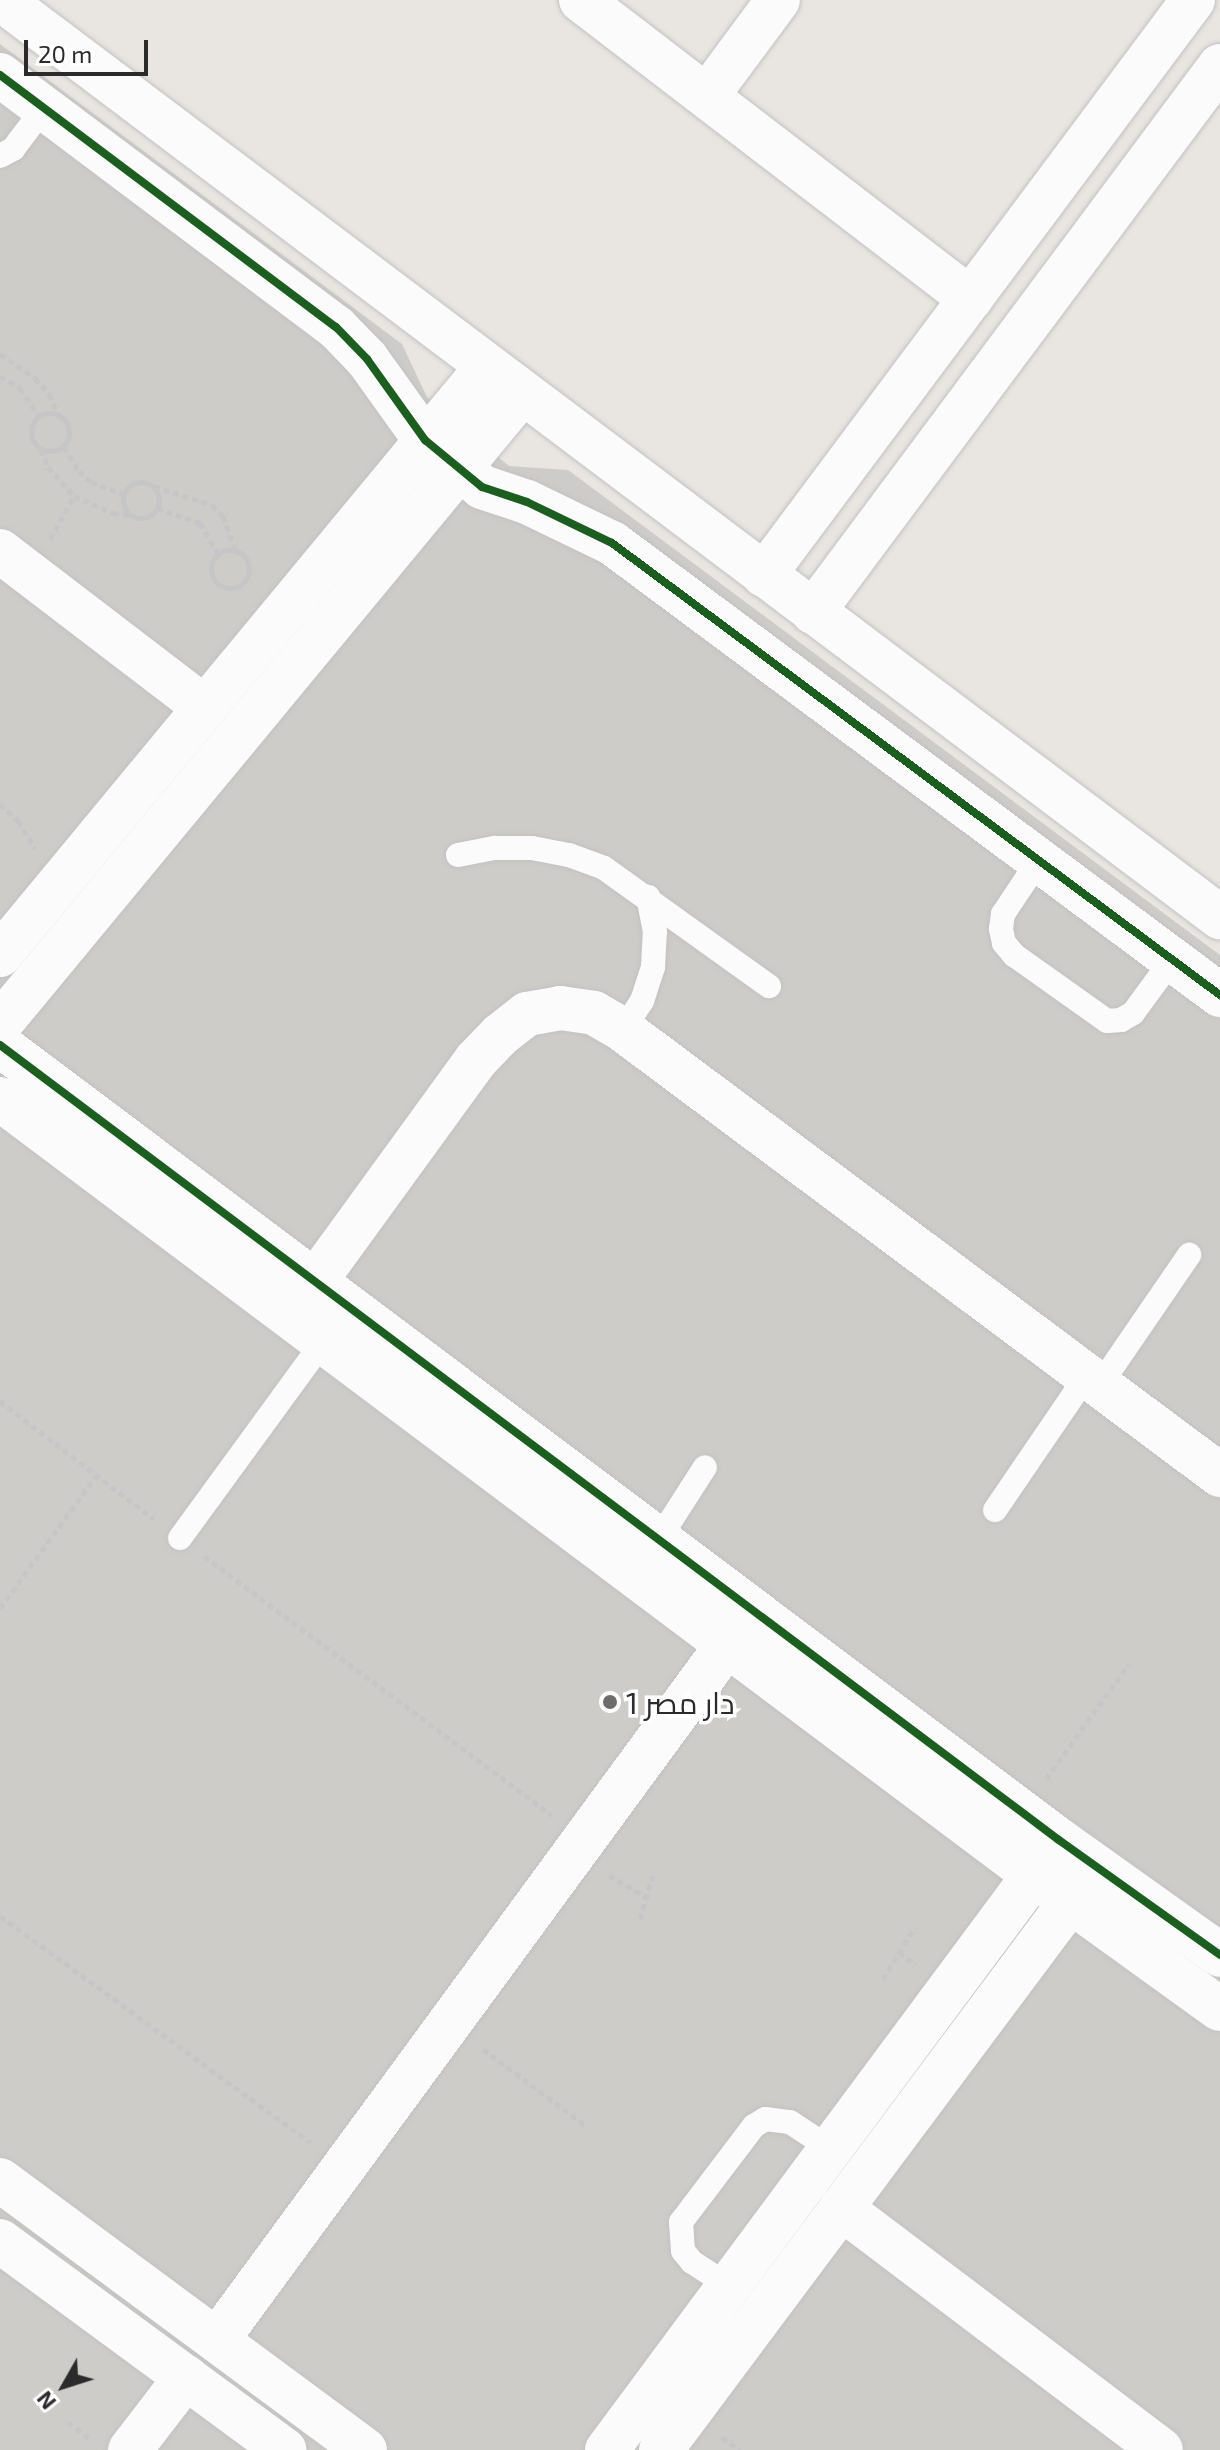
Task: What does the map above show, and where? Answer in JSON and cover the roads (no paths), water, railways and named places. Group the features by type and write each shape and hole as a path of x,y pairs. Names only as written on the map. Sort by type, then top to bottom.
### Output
{"street":[{"path":"2,0 1220,917"},
{"path":"581,0 970,299"},
{"path":"707,96 778,0"},
{"path":"764,575 1193,0"},
{"path":"813,612 1220,66"},
{"path":"0,75 336,327 367,359 425,440 482,487 527,502 612,543 1220,995"},
{"path":"0,955 203,706 487,367"},
{"path":"0,1024 522,393"},
{"path":"0,551 203,706"},
{"path":"314,1283 476,1060 500,1035 527,1014 560,1008 594,1013 623,1030 1220,1475"},
{"path":"0,1045 1059,1840 1220,1955"},
{"path":"0,1099 1034,1875 1220,2009"},
{"path":"217,2340 727,1645"},
{"path":"607,2450 1059,1840"},
{"path":"661,2450 1096,1866"},
{"path":"0,2180 365,2450"},
{"path":"841,2208 1155,2448"},
{"path":"0,2241 285,2450"},
{"path":"111,2445 186,2377"}],"lane":[{"path":"0,156 13,149 44,108"},
{"path":"458,855 495,848 532,848 569,855 604,868 769,986"},
{"path":"1039,860 1003,914 1001,929 1004,943 1014,955 1107,1021 1121,1020 1133,1013 1172,960"},
{"path":"623,1030 642,1001 653,967 655,932 648,897"},
{"path":"995,1510 1189,1255"},
{"path":"180,1538 323,1342"},
{"path":"659,1539 705,1467"},
{"path":"729,2286 692,2262 683,2251 681,2222 754,2126 765,2119 778,2118 790,2122 831,2149"}],"place":[{"name":"دار مصر 1","path":"610,1702"}]}
